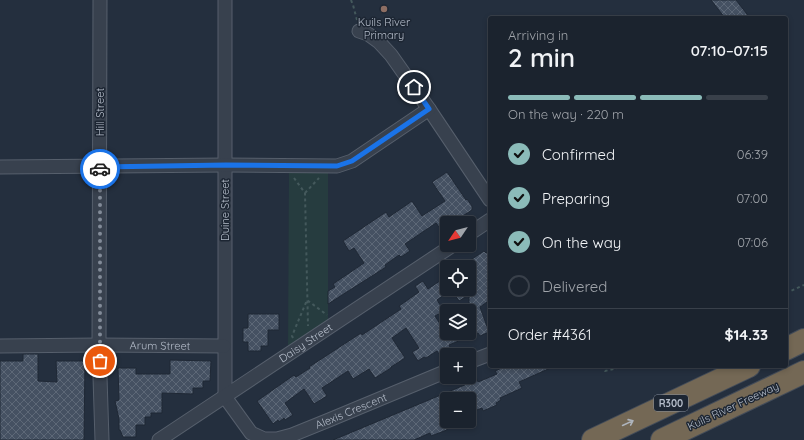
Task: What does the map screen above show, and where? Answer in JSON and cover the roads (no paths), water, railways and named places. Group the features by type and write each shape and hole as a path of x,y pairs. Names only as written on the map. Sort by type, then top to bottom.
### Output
{"highway":[{"path":"788,348 804,340"},
{"name":"R300","path":"593,440 745,368"},
{"name":"Kuils River Freeway","path":"662,440 804,372"}],"street":[{"name":"Hill Street","path":"100,0 100,345 102,440"},
{"name":"Duine Street","path":"225,0 225,396"},
{"path":"359,31 368,34 391,54 488,197"},
{"path":"0,167 226,165 337,166 352,161 429,109"},
{"path":"476,229 488,221"},
{"name":"Daisy Street","path":"159,440 442,252"},
{"name":"Arum Street","path":"0,346 224,346"},
{"path":"476,359 488,355"},
{"name":"Alexis Crescent","path":"225,396 251,434 264,439 277,439 292,435 440,374"}],"place":[{"name":"Kuils River Primary","path":"384,9"}]}
